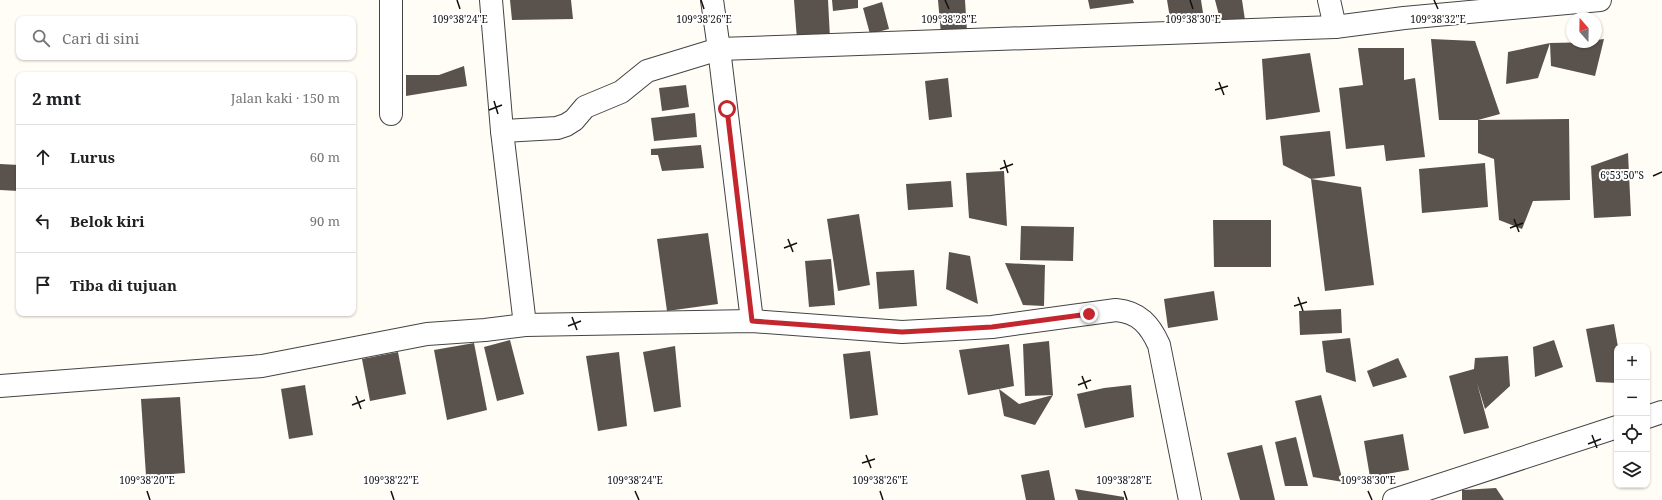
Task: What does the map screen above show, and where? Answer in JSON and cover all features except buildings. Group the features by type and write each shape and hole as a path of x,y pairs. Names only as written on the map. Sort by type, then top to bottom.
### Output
{"street":[{"path":"391,0 392,114"},
{"path":"491,0 502,131 525,325"},
{"path":"712,0 720,49 752,321"},
{"path":"1329,0 1335,27"},
{"path":"502,131 557,128 566,125 574,120 585,107 621,92 654,67 720,49 1335,27 1600,0"},
{"path":"0,386 262,366 427,334 485,330 525,325 752,321 902,332 992,327 1116,310 1126,311 1137,315 1147,324 1159,345 1190,500"},
{"path":"1650,416 1662,412"},
{"path":"1394,500 1614,428"}],"route":[{"path":"727,109 752,321 902,332 992,327 1089,314"}]}
